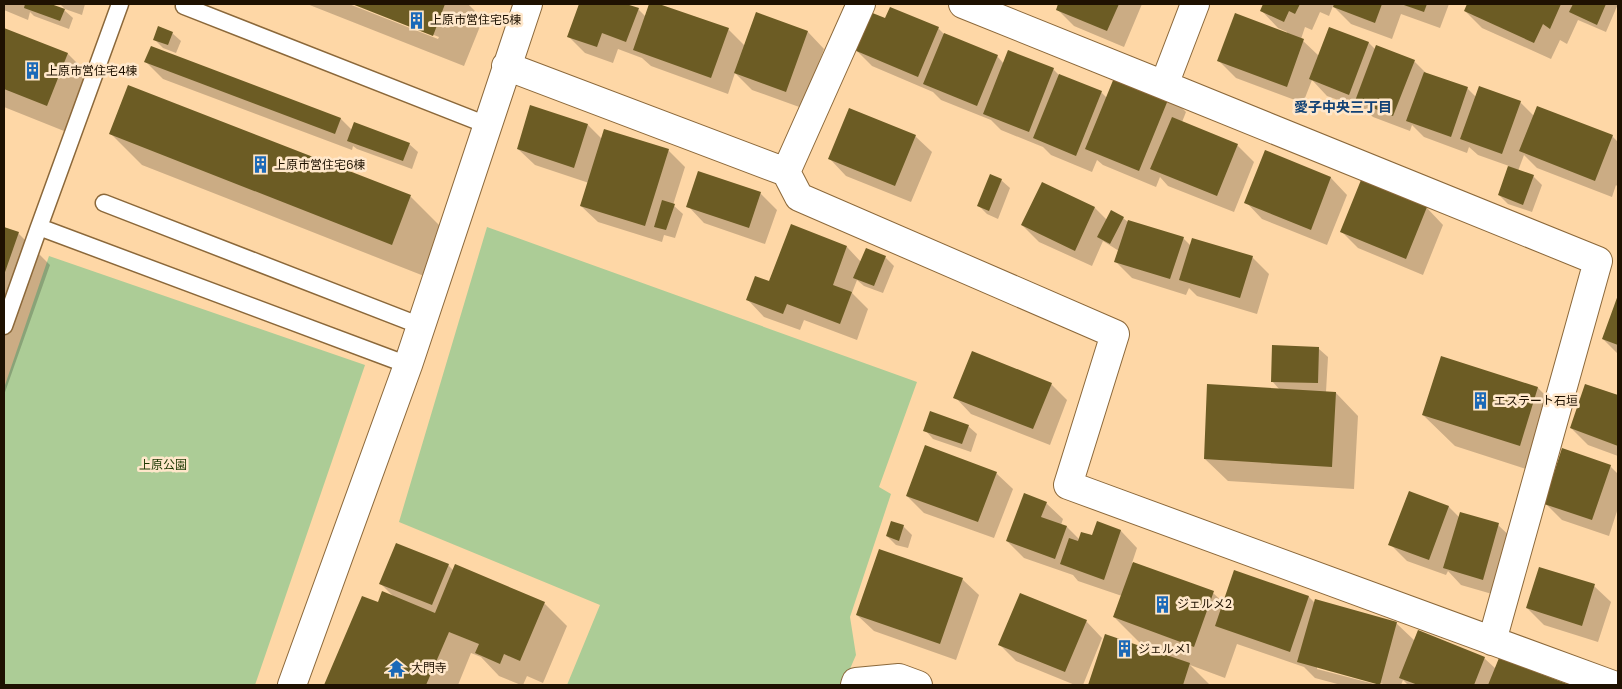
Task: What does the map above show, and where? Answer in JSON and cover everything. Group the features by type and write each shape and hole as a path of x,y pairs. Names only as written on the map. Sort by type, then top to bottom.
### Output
{"street":[{"path":"292,685 408,365 528,4"},
{"path":"786,172 861,4"},
{"path":"963,4 1608,265 1492,641"},
{"path":"1164,85 1195,4"},
{"path":"506,66 786,172 799,197 1115,334 1068,485 1613,685"},
{"path":"855,685 856,682 899,678 918,685"}],"lane":[{"path":"4,326 38,226 120,4"},
{"path":"184,6 487,126"},
{"path":"104,203 420,326"},
{"path":"38,226 408,365"}],"green space":[{"path":"487,227 917,382 879,487 891,494 850,617 856,655 843,685 567,685 600,605 399,522"},
{"name":"上原公園","path":"49,256 365,365 255,685 4,685 4,388"}],"building":[{"path":"25,4 51,4 65,9 60,21 24,8"},
{"name":"上原市営住宅5棟","path":"352,4 445,4 433,36"},
{"path":"579,4 626,4 639,8 626,42 602,33 597,47 567,37"},
{"path":"649,4 659,4 729,28 711,78 633,50"},
{"path":"1058,4 1119,4 1107,31 1056,10"},
{"path":"1263,4 1300,4 1295,14 1289,11 1284,22 1260,11"},
{"path":"1334,4 1382,4 1375,23 1333,7"},
{"path":"1401,4 1427,4 1424,12"},
{"path":"1467,4 1561,4 1550,29 1543,24 1534,43 1464,11"},
{"path":"1573,4 1606,4 1597,25 1569,12"},
{"path":"890,7 939,27 918,77 854,50 870,12 885,18"},
{"path":"756,12 808,31 786,92 734,73"},
{"path":"1235,13 1304,39 1287,87 1217,61"},
{"path":"158,26 173,32 168,45 153,40"},
{"path":"1329,27 1369,42 1349,95 1309,79"},
{"name":"上原市営住宅4棟","path":"4,28 68,53 47,106 4,89"},
{"path":"944,33 998,55 977,106 923,84"},
{"path":"1376,45 1415,60 1393,116 1355,101"},
{"path":"151,46 341,118 335,134 144,62"},
{"path":"1008,50 1054,68 1029,132 983,114"},
{"path":"1424,72 1468,87 1451,137 1406,121"},
{"path":"1116,73 1170,95 1139,171 1085,149"},
{"path":"1059,74 1102,91 1076,156 1033,138"},
{"name":"上原市営住宅6棟","path":"128,85 411,195 392,245 109,134"},
{"path":"1479,86 1521,101 1502,154 1460,139"},
{"path":"530,105 588,124 574,168 517,149"},
{"path":"1537,106 1613,135 1595,181 1519,151"},
{"path":"849,108 916,135 895,186 828,159"},
{"path":"1172,117 1238,144 1217,196 1150,169"},
{"path":"354,122 410,143 403,161 347,141"},
{"path":"604,129 669,149 645,226 580,206"},
{"path":"1265,150 1331,177 1311,230 1244,203"},
{"path":"1508,166 1534,175 1523,205 1498,195"},
{"path":"698,171 761,192 749,228 686,207"},
{"path":"990,174 1002,179 989,211 977,206"},
{"path":"1361,180 1427,207 1406,259 1340,232"},
{"path":"1042,182 1095,207 1075,251 1021,225"},
{"path":"662,200 675,204 666,230 654,227"},
{"path":"1111,210 1124,217 1110,244 1097,237"},
{"path":"1128,220 1184,237 1170,279 1114,262"},
{"path":"791,224 847,246 833,285 852,292 840,324 787,304 783,314 746,300 755,276 769,281"},
{"path":"4,227 19,232 4,275"},
{"path":"1192,238 1253,256 1240,298 1179,280"},
{"path":"866,248 886,256 874,286 853,278"},
{"path":"1618,295 1618,345 1602,339"},
{"path":"1272,345 1319,347 1318,383 1271,382"},
{"path":"972,351 1052,383 1033,429 953,398"},
{"name":"エステート石垣","path":"1441,356 1538,387 1520,446 1422,415"},
{"path":"1207,384 1336,392 1332,467 1204,459"},
{"path":"1585,384 1618,395 1618,446 1570,428"},
{"path":"930,411 969,425 962,444 923,431"},
{"path":"925,445 997,472 978,522 906,496"},
{"path":"1562,448 1611,465 1592,520 1544,504"},
{"path":"1409,491 1449,506 1429,560 1388,545"},
{"path":"1024,493 1047,502 1041,517 1067,526 1055,559 1006,541"},
{"path":"1460,512 1499,523 1483,580 1443,568"},
{"path":"891,521 904,525 899,541 886,536"},
{"path":"1097,521 1121,530 1104,580 1060,564 1069,538 1078,541 1081,532 1092,535"},
{"path":"396,543 449,564 432,605 379,584"},
{"path":"879,549 963,578 940,644 856,615"},
{"name":"ジェルメ2","path":"1133,562 1214,591 1194,647 1113,617"},
{"path":"455,564 545,602 520,661 504,654 500,664 475,653 479,644 449,632 426,685 324,685 362,596 378,602 382,591 435,613"},
{"path":"1539,567 1595,584 1582,626 1526,608"},
{"path":"1234,570 1309,596 1290,652 1215,626"},
{"path":"1020,593 1087,620 1065,672 998,645"},
{"path":"1315,599 1397,622 1380,685 1297,662"},
{"path":"1418,630 1485,657 1474,685 1418,685 1399,678"},
{"name":"ジェルメ1","path":"1105,634 1190,663 1183,685 1088,685"},
{"path":"1499,658 1570,685 1488,685"}],"place":[{"name":"上原市営住宅5棟","path":"416,20"},
{"name":"上原市営住宅4棟","path":"32,71"},
{"name":"上原市営住宅6棟","path":"260,165"},
{"name":"エステート石垣","path":"1480,401"},
{"name":"ジェルメ2","path":"1163,604"},
{"name":"ジェルメ1","path":"1124,649"},
{"name":"大門寺","path":"397,668"}],"district":[{"name":"愛子中央三丁目","path":"1343,107"}]}
